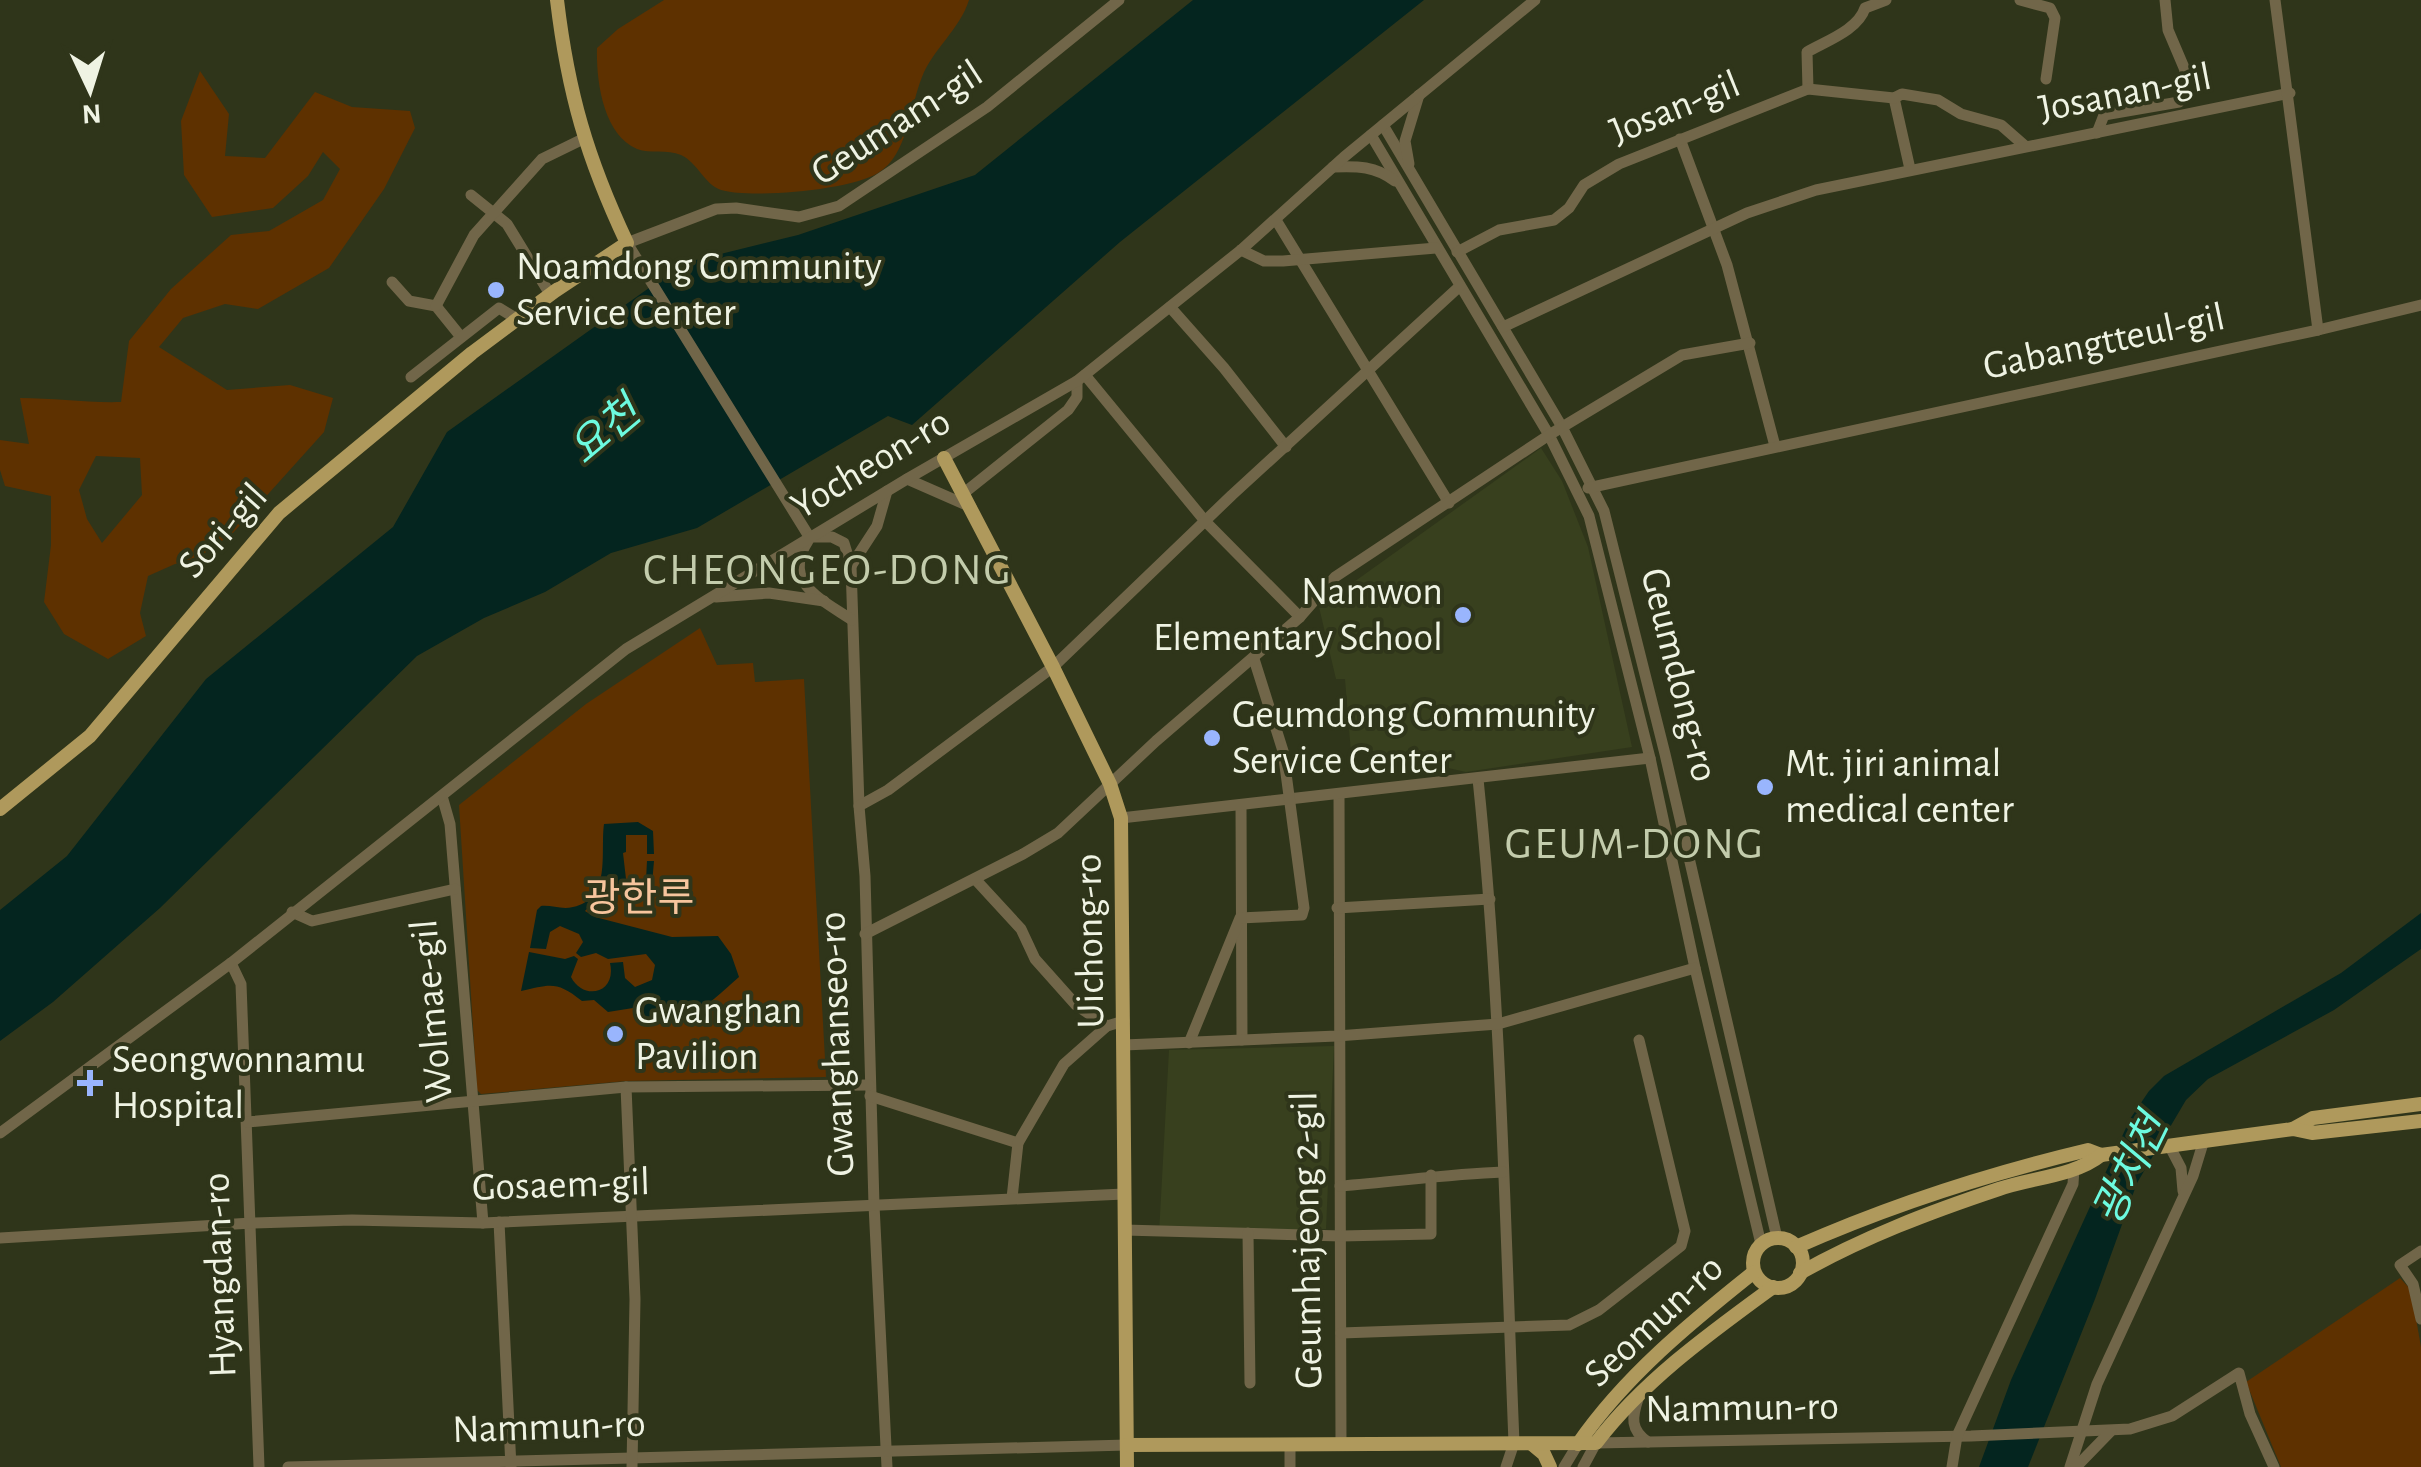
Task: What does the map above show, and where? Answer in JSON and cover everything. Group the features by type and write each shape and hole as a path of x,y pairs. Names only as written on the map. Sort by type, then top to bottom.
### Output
{"main road":[{"path":"557,0 583,139 627,242"},
{"name":"Sori-gil","path":"0,809 90,736 280,514 371,434 517,319 627,242"},
{"name":"Uichong-ro","path":"944,458 1052,666 1110,784 1121,818 1127,1467"},
{"path":"1754,1272 1773,1287 1789,1285 1800,1273 1856,1242 1947,1206 2089,1165 2100,1156 2293,1128 2312,1118 2421,1104"},
{"path":"2293,1128 2312,1133 2421,1121"},
{"path":"1796,1247 1887,1208 1941,1190 2088,1150 2100,1156"},
{"path":"1941,1190 1947,1206"},
{"path":"1761,1244 1778,1238 1796,1247 1802,1257 1800,1273"},
{"name":"Geumdong-ro","path":"1754,1272 1753,1256 1761,1244"},
{"name":"Seomun-ro","path":"1578,1444 1614,1397 1754,1272"},
{"name":"Seomun-ro","path":"1596,1444 1711,1332 1773,1287"},
{"path":"1532,1444 1544,1454 1550,1467"},
{"name":"Nammun-ro","path":"1127,1445 1596,1444"}],"street":[{"name":"Geumam-gil","path":"627,242 716,209 736,208 784,217 817,214 839,206 987,107 1119,0"},
{"name":"Yocheon-ro","path":"0,1133 231,962 626,649 1081,378 1242,250 1333,167 1535,0"},
{"path":"1808,89 1807,52 1852,26 1862,15 1864,4 1886,0"},
{"path":"2020,0 2050,8 2055,18 2046,80"},
{"path":"2097,132 2104,114 2179,102 2185,70 2168,30 2165,0"},
{"path":"2276,0 2318,330"},
{"name":"Josanan-gil","path":"1808,89 1938,100 1961,114 2001,125 2024,146 2290,93"},
{"name":"Josan-gil","path":"1457,252 1499,230 1554,220 1569,208 1584,184 1619,164 1808,89"},
{"path":"1414,178 1405,141 1419,96"},
{"path":"1894,98 1910,169"},
{"name":"Geumdong-ro","path":"1383,126 1593,486 1618,564 1778,1238"},
{"name":"Geumdong-ro","path":"1372,135 1549,435 1579,492 1599,548 1761,1244"},
{"path":"436,306 474,235 542,160 583,139"},
{"path":"1680,139 1750,343 1775,446"},
{"path":"1503,327 1747,213 1816,190 2024,146"},
{"path":"1333,167 1372,169 1400,185"},
{"path":"470,194 507,224 550,294"},
{"path":"1276,220 1449,502"},
{"path":"627,242 810,538"},
{"path":"1242,250 1264,261 1436,248"},
{"path":"392,282 409,301 436,306 461,337"},
{"path":"859,806 888,790 1052,666 1460,286"},
{"name":"Gabangtteul-gil","path":"1579,492 2421,305"},
{"name":"Sori-gil","path":"410,377 498,308 517,319"},
{"path":"1170,308 1224,368 1286,447"},
{"path":"865,934 1058,833 1300,617 1335,577 1549,435 1682,355 1750,343"},
{"path":"907,479 968,500 1068,410 1077,397 1081,378"},
{"path":"1081,378 1205,521 1300,617"},
{"path":"851,566 877,526 887,491"},
{"path":"810,538 839,539 851,566"},
{"path":"810,538 796,569 824,601 852,620"},
{"name":"Gwanghanseo-ro","path":"851,566 874,1205 888,1467"},
{"path":"712,598 769,594 824,601"},
{"path":"1240,918 1302,916 1284,751 1254,659"},
{"path":"1121,818 1650,758"},
{"path":"1478,779 1498,1024 1514,1443 1506,1467"},
{"name":"Geumhajeong 2-gil","path":"1339,794 1341,1444"},
{"name":"Wolmae-gil","path":"442,796 450,824 483,1223"},
{"path":"1241,806 1242,1040"},
{"path":"976,879 1021,929 1035,959 1076,1005 1106,1026"},
{"path":"292,912 312,921 455,888"},
{"path":"1337,908 1490,899"},
{"path":"1189,1042 1240,918"},
{"name":"Hyangdan-ro","path":"231,962 241,984 259,1467"},
{"path":"1337,1036 1498,1024 1695,968"},
{"path":"1012,1198 1018,1143 1064,1064 1106,1026 1124,1021"},
{"name":"Geumhajeong 2-gil","path":"1124,1045 1337,1036"},
{"path":"1341,1333 1568,1326 1599,1310 1682,1246 1685,1232 1639,1040"},
{"path":"247,1122 626,1088 870,1090 1018,1143"},
{"path":"626,1088 635,1299 632,1462"},
{"path":"2073,1467 2097,1384 2192,1176 2204,1140"},
{"path":"2167,1146 2181,1168 2184,1191"},
{"path":"1952,1467 1956,1436 2072,1184 2074,1168"},
{"path":"1340,1186 1417,1181 1431,1175 1502,1172"},
{"path":"1124,1230 1341,1236 1431,1234 1431,1175"},
{"name":"Gosaem-gil","path":"0,1238 252,1223 483,1223 1124,1194"},
{"path":"499,1222 512,1464"},
{"path":"1248,1233 1250,1382"},
{"path":"2421,1251 2400,1264 2414,1284 2421,1319"},
{"path":"2080,1432 2147,1425 2172,1416 2239,1373 2250,1414 2274,1467"},
{"path":"1639,1398 1633,1422 1636,1432 1648,1442"},
{"path":"2073,1467 2113,1430"},
{"name":"Nammun-ro","path":"1596,1444 2080,1432"},
{"name":"Seomun-ro","path":"1564,1467 1578,1444"},
{"name":"Seomun-ro","path":"1583,1467 1596,1444"},
{"name":"Nammun-ro","path":"288,1467 632,1462 887,1450 1127,1445"},
{"path":"1290,1445 1290,1467"},
{"path":"810,1467 812,1453"}],"shaded area":[{"name":"Namwon Elementary School","path":"1541,448 1562,481 1588,547 1632,747 1466,772 1369,750 1351,753 1345,679 1336,679 1319,607"},
{"path":"1334,1046 1326,1229 1159,1234 1169,1050"}],"green space":[{"path":"664,0 969,0 927,67 902,142 888,165 865,179 846,184 755,194 715,187 681,155 637,149 625,142 609,119 600,90 597,48 618,29"},
{"path":"200,71 229,114 225,156 265,158 315,92 352,107 410,111 415,128 384,189 329,268 258,309 225,304 183,318 159,347 227,390 290,385 333,398 324,432 233,533 192,562 175,564 148,576 140,613 146,636 108,659 64,634 44,602 51,545 51,496 5,486 0,470 0,440 29,444 20,398 121,402 129,341 171,289 231,235 269,231 323,200 340,169 323,152 308,176 273,208 212,217 184,175 181,121","holes":["96,456 140,458 142,495 102,543 87,519 79,490"]},
{"name":"광한루","path":"700,628 717,665 753,663 755,682 804,679 826,1077 626,1081 481,1094 477,1090 459,805 586,704"},
{"path":"2400,1278 2411,1290 2421,1347 2421,1467 2281,1467 2246,1382"}],"water":[{"name":"요천","path":"1193,0 1424,0 1120,242 912,425 888,416 697,528 611,553 545,592 484,618 417,656 160,908 53,1002 0,1041 0,910 67,856 206,679 393,527 447,432 684,263 798,235 975,175"},
{"path":"638,822 653,831 654,854 647,854 647,835 626,835 626,879 646,880 647,861 654,861 652,884 605,896 585,911 672,937 718,936 731,954 739,977 687,1017 659,1024 645,1019 633,1008 608,1012 594,1000 582,1001 560,987 521,991 529,952 565,959 574,956 578,959 571,977 576,985 590,991 598,991 609,982 610,963 623,962 625,978 635,987 652,980 655,965 646,954 608,959 596,953 581,957 576,953 583,942 579,934 560,926 550,932 546,949 530,948 541,906 573,907 594,895 602,873 604,824"},
{"name":"광치천","path":"2421,913 2421,949 2334,1010 2208,1079 2186,1100 2137,1183 2028,1467 1979,1467 2011,1380 2130,1119 2149,1091 2164,1076 2341,973"}],"place":[{"name":"Noamdong Community Service Center","path":"496,290"},
{"name":"Namwon Elementary School","path":"1463,615"},
{"name":"Geumdong Community Service Center","path":"1212,738"},
{"name":"Mt. jiri animal medical center","path":"1765,787"},
{"name":"Gwanghan Pavilion","path":"615,1034"},
{"name":"Seongwonnamu Hospital","path":"90,1083"}],"district":[{"name":"CHEONGEO-DONG","path":"828,570"},
{"name":"GEUM-DONG","path":"1635,844"}]}
